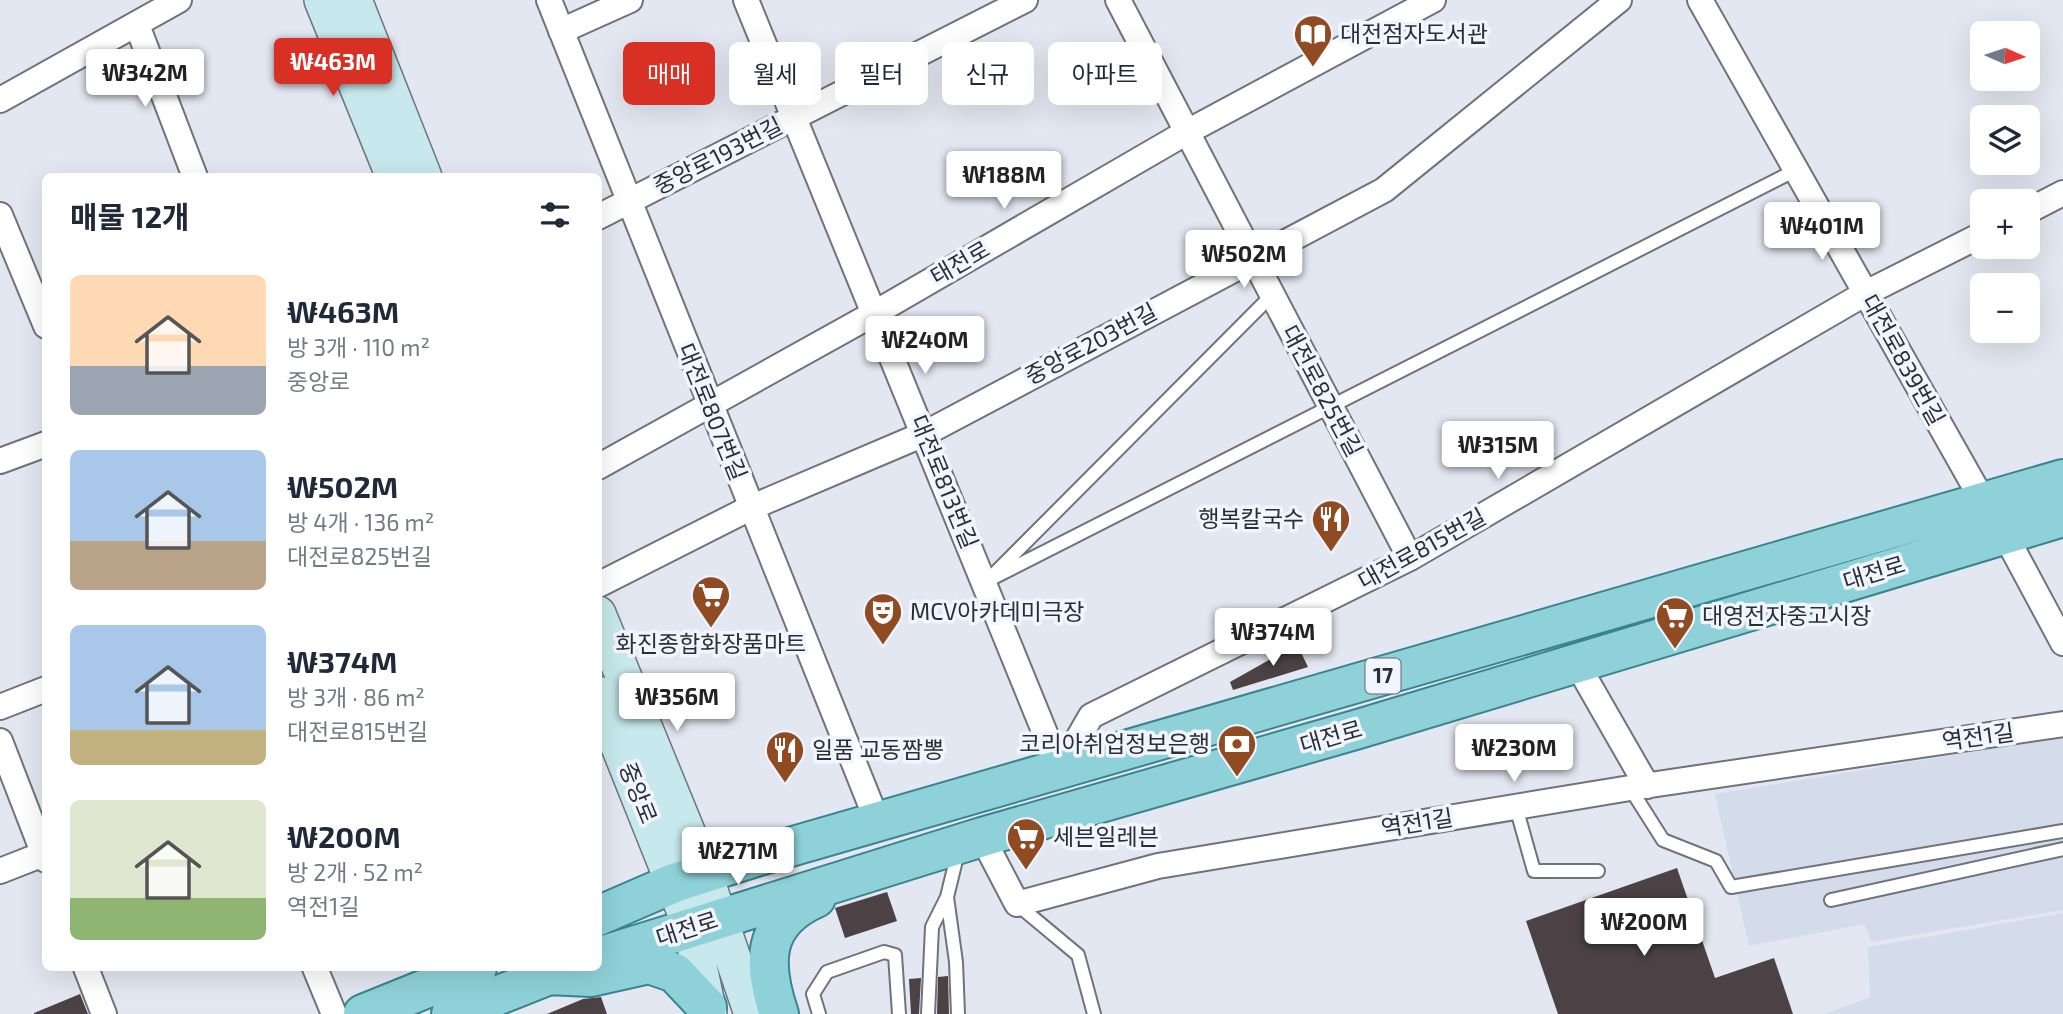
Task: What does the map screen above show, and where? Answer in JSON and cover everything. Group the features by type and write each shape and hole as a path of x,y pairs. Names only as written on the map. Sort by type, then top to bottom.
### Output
{"main road":[{"path":"322,0 392,173"},
{"path":"354,0 422,173"},
{"name":"대전로","path":"602,914 689,878 2063,479"},
{"name":"대전로","path":"602,956 971,841 1577,664 2063,517"},
{"name":"중앙로","path":"602,626 705,923 752,1014"},
{"name":"중앙로","path":"602,702 689,878"},
{"path":"779,1014 766,958 777,927 796,907 888,866"},
{"name":"중앙로","path":"705,923 708,1011"},
{"path":"363,1014 490,993 557,971 591,977 649,964 675,973 708,1011"},
{"path":"451,1014 490,993"}],"street":[{"path":"0,100 179,0"},
{"name":"대전로807번길","path":"549,0 878,823"},
{"path":"561,31 630,0"},
{"name":"대전로813번길","path":"746,0 1060,771"},
{"name":"중앙로193번길","path":"602,215 1025,0"},
{"name":"대전로825번길","path":"1118,0 1410,558"},
{"name":"태전로","path":"602,465 710,407 1187,132 1433,0"},
{"name":"중앙로203번길","path":"602,583 750,508 924,434 1384,190 1619,0"},
{"name":"대전로839번길","path":"1700,0 1983,502"},
{"path":"137,25 193,173"},
{"path":"2040,205 2063,193"},
{"path":"0,215 42,316"},
{"name":"대전로815번길","path":"1060,771 1091,716 1410,558 1866,293 1970,241"},
{"path":"0,461 42,445"},
{"path":"2004,533 2063,643"},
{"path":"1577,664 1639,787"},
{"path":"0,707 42,691"},
{"name":"역전1길","path":"1017,904 1158,866 1639,787 2063,724"},
{"path":"0,741 42,848"},
{"path":"971,841 1017,904"},
{"path":"0,871 42,857"},
{"path":"87,971 104,1014"},
{"path":"316,971 334,1014"}],"lane":[{"path":"985,582 1796,170"},
{"path":"985,582 1272,295"},
{"path":"1639,787 1663,840 1716,861 1731,887 2063,831"},
{"path":"1516,807 1534,871 1598,871"},
{"path":"928,1014 932,927 971,841"},
{"path":"1831,900 2063,849"},
{"path":"947,897 956,962 958,1014"},
{"path":"1017,904 1078,955 1094,1014"},
{"path":"819,1014 813,994 827,972 884,952 895,955 899,1014"}],"shaded area":[{"path":"2063,737 2063,910 1872,942 1864,924 1749,946 1715,794"},
{"path":"2063,913 2063,1014 1825,1014 1870,997 1868,947"}],"building":[{"path":"1297,644 1308,667 1233,690 1230,682"},
{"path":"1677,868 1715,978 1774,958 1793,1014 1558,1014 1526,921"},
{"path":"887,892 897,921 845,938 835,908"},
{"path":"948,976 949,1014 937,1014 938,977"},
{"path":"921,978 919,1014 911,1014 909,979"},
{"path":"80,994 88,1014 34,1014 34,1013"},
{"path":"601,997 607,1014 547,1014 583,999"}],"place":[{"name":"대전점자도서관","path":"1313,68"},
{"name":"행복칼국수","path":"1331,553"},
{"name":"화진종합화장품마트","path":"711,629"},
{"name":"MCV아카데미극장","path":"883,646"},
{"name":"대영전자중고시장","path":"1675,650"},
{"name":"코리아취업정보은행","path":"1237,778"},
{"name":"일품 교동짬뽕","path":"785,784"},
{"name":"세븐일레븐","path":"1026,871"}]}
